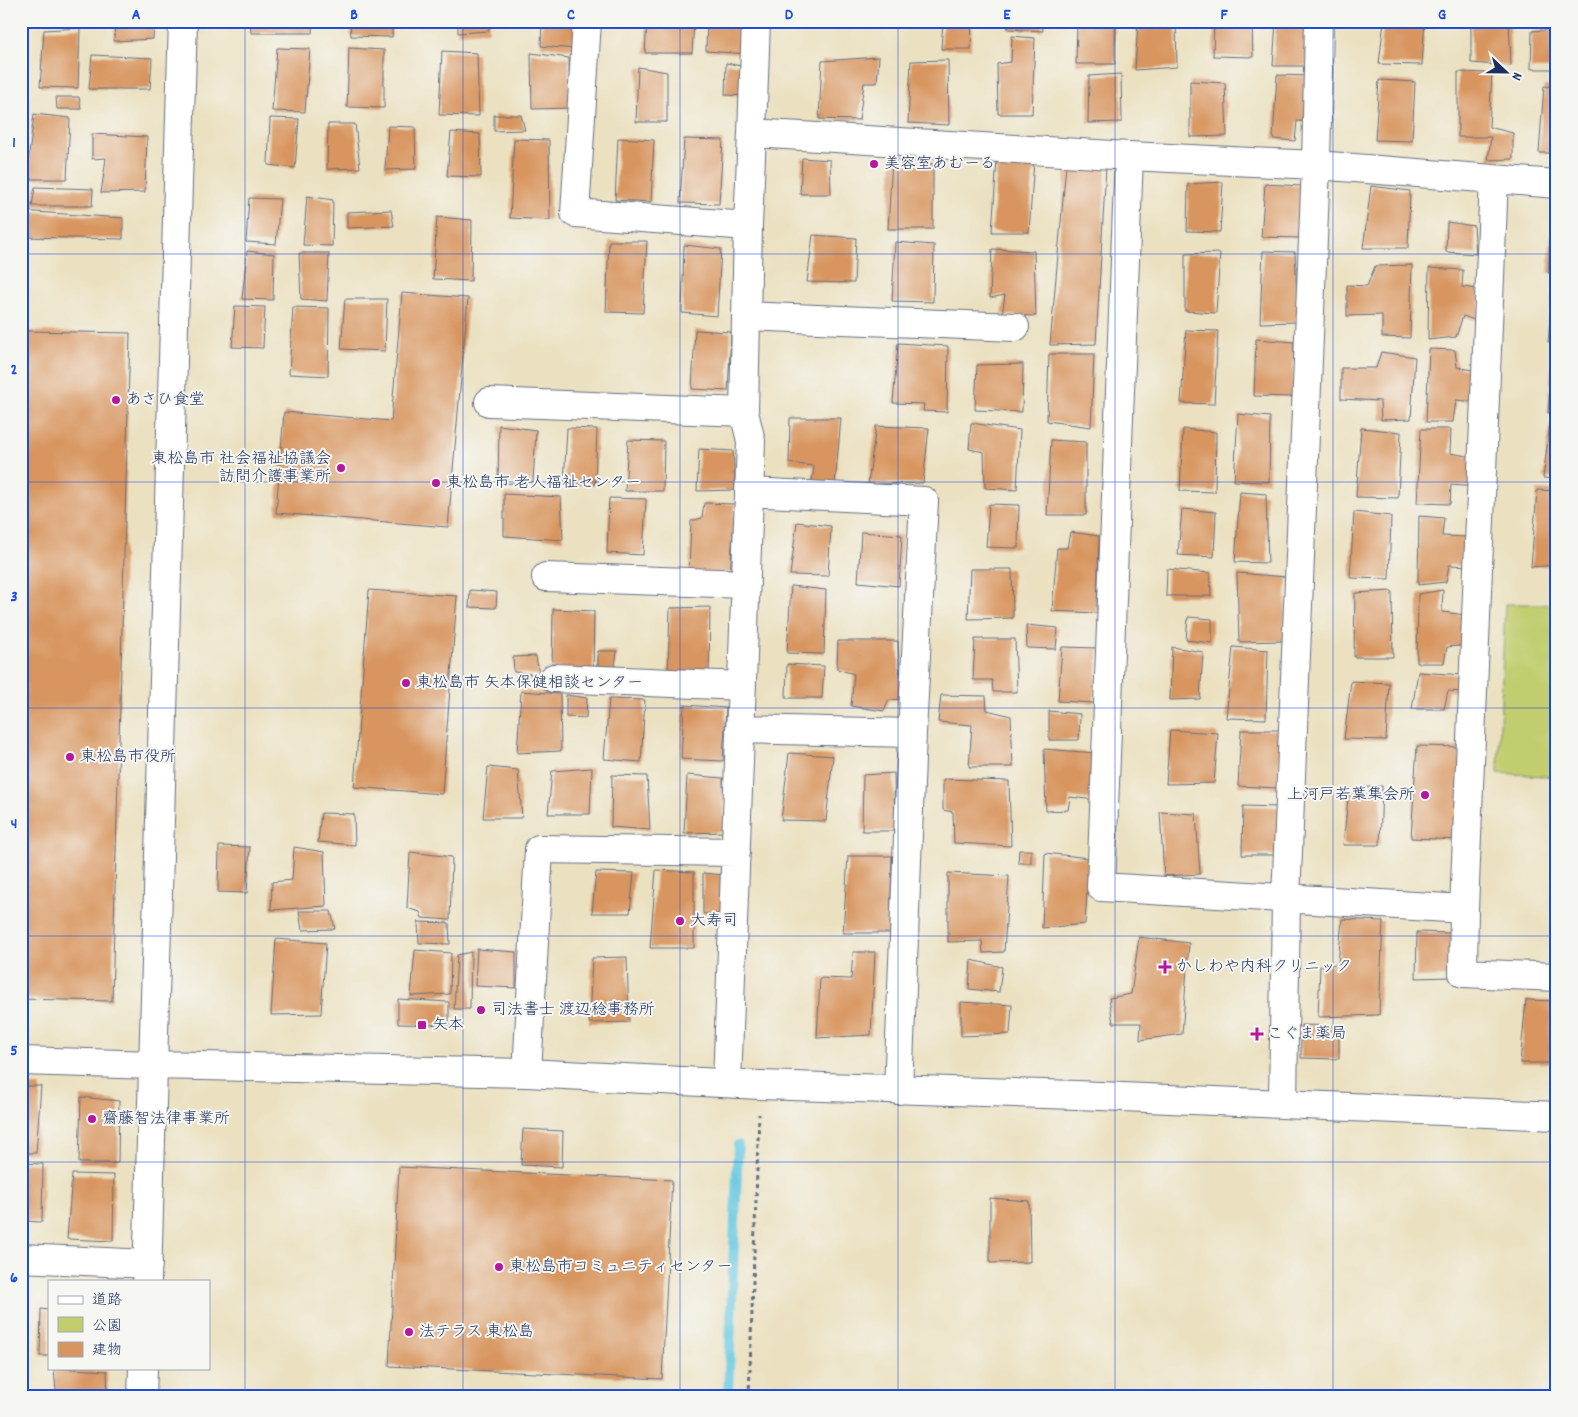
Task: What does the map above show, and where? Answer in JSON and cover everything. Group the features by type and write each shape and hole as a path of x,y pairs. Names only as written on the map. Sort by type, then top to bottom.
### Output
{"street":[{"path":"21,1258 147,1272 183,21"},
{"path":"587,21 575,213 748,226"},
{"path":"727,1083 751,441 744,412 748,226 756,21"},
{"path":"1283,1103 1286,899 1316,165 1319,21"},
{"path":"752,132 1128,156 1316,165 1557,184"},
{"path":"1128,156 1101,887 1464,909"},
{"path":"1494,179 1463,973 1557,977"},
{"path":"746,316 1015,326"},
{"path":"489,402 744,412"},
{"path":"749,492 924,501 912,733 898,1090"},
{"path":"546,577 746,584"},
{"path":"554,678 742,686"},
{"path":"740,729 912,733"},
{"path":"527,1073 539,849 736,852"},
{"path":"21,1061 154,1066 527,1073 760,1085 1283,1103 1557,1116"},
{"path":"142,1396 143,1370"}],"path":[{"path":"750,1396 760,1085"}],"green space":[{"path":"1505,604 1557,604 1557,777 1498,773"}],"building":[{"path":"115,21 154,21 153,39 114,41"},
{"path":"250,21 313,21 312,33 251,33"},
{"path":"350,21 392,21 392,37 351,36"},
{"path":"458,21 489,21 489,31 458,33"},
{"path":"542,21 577,21 576,49 541,46"},
{"path":"647,21 694,21 692,53 645,53"},
{"path":"707,21 747,21 747,54 706,51"},
{"path":"850,21 883,21 883,26 850,26"},
{"path":"943,21 972,21 971,49 941,49"},
{"path":"1009,21 1042,21 1043,31 1008,29"},
{"path":"1077,21 1115,21 1115,64 1076,64"},
{"path":"1138,21 1176,21 1177,67 1135,70"},
{"path":"1214,21 1252,21 1253,57 1213,56"},
{"path":"1276,21 1308,21 1307,66 1273,66"},
{"path":"1384,21 1425,21 1422,65 1379,64"},
{"path":"1471,21 1509,21 1511,66 1471,63"},
{"path":"80,28 78,88 40,87 44,30"},
{"path":"1557,29 1557,69 1531,69 1532,31"},
{"path":"1012,36 1035,38 1032,114 998,114 997,64 1011,62"},
{"path":"277,48 310,49 305,112 272,111"},
{"path":"349,48 384,50 384,108 347,107"},
{"path":"442,51 477,53 479,116 439,115"},
{"path":"531,53 569,58 570,108 532,109"},
{"path":"92,55 152,58 150,89 89,89"},
{"path":"879,57 877,83 864,83 859,120 819,119 822,61"},
{"path":"948,60 949,125 908,123 911,61"},
{"path":"726,63 746,67 747,96 725,95"},
{"path":"638,67 667,72 667,122 636,122"},
{"path":"1458,72 1492,73 1489,127 1513,133 1513,159 1488,160 1491,137 1458,137"},
{"path":"1121,74 1122,122 1088,123 1089,76"},
{"path":"1277,75 1311,76 1311,122 1297,121 1295,141 1273,139"},
{"path":"1379,80 1415,82 1412,141 1375,140"},
{"path":"1190,81 1225,83 1227,136 1190,137"},
{"path":"1544,86 1557,87 1557,153 1539,153"},
{"path":"56,97 79,97 81,109 57,109"},
{"path":"34,114 70,118 67,179 26,179"},
{"path":"494,115 521,115 525,130 494,131"},
{"path":"270,118 299,119 295,168 268,165"},
{"path":"328,124 355,124 360,168 327,169"},
{"path":"388,126 415,127 416,169 385,170"},
{"path":"451,132 480,134 481,177 447,176"},
{"path":"92,134 147,137 145,192 101,193 106,158 92,159"},
{"path":"618,138 654,140 651,202 615,200"},
{"path":"514,139 549,140 550,220 510,218"},
{"path":"684,139 723,140 719,204 680,203"},
{"path":"802,158 830,160 831,194 800,194"},
{"path":"892,159 933,164 933,229 888,229"},
{"path":"997,160 1034,160 1029,232 992,232"},
{"path":"1066,165 1106,166 1096,344 1050,345"},
{"path":"1223,182 1220,232 1187,231 1188,184"},
{"path":"1265,184 1302,186 1300,238 1261,237"},
{"path":"1371,186 1410,191 1408,248 1363,248"},
{"path":"35,187 93,189 92,206 32,206"},
{"path":"307,196 333,200 332,246 303,245"},
{"path":"249,198 280,199 276,244 246,242"},
{"path":"391,210 394,226 347,228 347,212"},
{"path":"21,211 123,218 123,239 21,237"},
{"path":"437,217 472,220 471,281 433,279"},
{"path":"1447,222 1474,226 1476,254 1446,252"},
{"path":"1552,222 1557,222 1557,273 1548,273"},
{"path":"813,235 856,238 854,283 807,282"},
{"path":"609,241 647,241 643,313 606,312"},
{"path":"895,242 934,245 933,302 892,301"},
{"path":"684,245 721,249 717,316 682,313"},
{"path":"992,249 1034,251 1036,316 1002,315 1005,295 990,298"},
{"path":"247,251 274,254 273,300 242,299"},
{"path":"1263,251 1295,252 1298,322 1260,323"},
{"path":"299,253 329,253 327,301 301,299"},
{"path":"1220,253 1216,313 1185,311 1185,254"},
{"path":"1412,265 1410,338 1382,337 1382,315 1347,316 1347,285 1367,286 1375,266"},
{"path":"1429,268 1463,270 1462,287 1479,289 1480,322 1463,316 1456,337 1428,340"},
{"path":"1553,284 1557,284 1557,342 1548,342"},
{"path":"402,293 468,298 448,527 276,513 284,412 391,421"},
{"path":"345,299 387,299 385,351 341,349"},
{"path":"235,306 265,307 263,348 232,347"},
{"path":"293,307 329,308 328,376 289,374"},
{"path":"695,330 731,332 728,391 692,389"},
{"path":"1186,330 1218,331 1214,404 1181,403"},
{"name":"東松島市役所","path":"26,331 130,333 112,1001 21,999 21,516"},
{"path":"1256,339 1294,342 1293,397 1254,396"},
{"path":"898,343 948,346 947,412 923,411 924,404 893,403"},
{"path":"1429,349 1455,350 1457,367 1477,371 1477,402 1456,400 1453,422 1426,422"},
{"path":"1381,352 1415,357 1411,419 1381,420 1380,401 1341,399 1341,368 1376,368"},
{"path":"1049,354 1094,354 1091,427 1047,421"},
{"path":"1552,357 1557,358 1557,413 1548,413"},
{"path":"1023,364 1022,412 975,410 977,365"},
{"path":"1238,414 1270,417 1269,482 1234,481"},
{"path":"790,418 841,418 835,484 812,482 814,466 789,463"},
{"path":"971,423 1020,430 1017,490 985,488 984,452 969,449"},
{"path":"1550,423 1557,424 1557,479 1543,478"},
{"path":"499,425 536,430 533,482 498,484"},
{"path":"876,426 929,428 923,483 868,484"},
{"path":"567,428 597,429 595,485 564,484"},
{"path":"1361,428 1401,432 1398,498 1356,497"},
{"path":"1183,429 1216,432 1215,492 1180,491"},
{"path":"1421,429 1451,429 1450,453 1473,457 1475,487 1451,485 1450,504 1417,503"},
{"path":"628,440 664,441 663,491 625,491"},
{"path":"1051,440 1086,442 1086,515 1047,515"},
{"path":"699,449 733,451 735,490 697,491"},
{"path":"1537,490 1557,491 1557,565 1531,567"},
{"path":"1240,492 1266,494 1268,563 1235,562"},
{"path":"504,494 561,497 563,540 504,536"},
{"path":"609,498 646,499 643,555 607,553"},
{"path":"704,503 735,504 730,573 689,573 691,521 702,518"},
{"path":"989,504 1019,505 1018,548 986,547"},
{"path":"1182,509 1216,512 1214,557 1178,555"},
{"path":"1354,512 1391,516 1389,579 1350,578"},
{"path":"1419,516 1444,518 1442,536 1468,537 1471,566 1449,565 1446,582 1418,585"},
{"path":"797,522 831,526 828,576 790,575"},
{"path":"861,532 902,535 899,586 858,582"},
{"path":"1070,532 1099,536 1097,613 1052,611 1057,548 1067,548"},
{"path":"970,569 1012,569 1013,618 968,619"},
{"path":"1167,569 1210,573 1211,596 1166,596"},
{"path":"1237,573 1287,577 1284,641 1239,642"},
{"path":"791,586 826,590 824,654 787,653"},
{"path":"369,590 457,596 442,794 354,787"},
{"path":"470,590 497,592 496,608 469,607"},
{"path":"1443,590 1442,612 1466,615 1468,645 1447,647 1444,663 1417,663 1418,594"},
{"path":"1392,591 1393,657 1354,657 1355,593"},
{"path":"710,607 709,675 668,673 670,608"},
{"path":"553,609 594,611 593,672 552,668"},
{"path":"1188,617 1212,619 1212,643 1186,640"},
{"path":"1026,625 1058,628 1056,649 1027,648"},
{"path":"975,639 1015,639 1017,692 993,692 992,680 973,680"},
{"path":"838,641 898,641 901,699 889,700 884,711 851,706 854,674 837,669"},
{"path":"1062,647 1099,648 1094,703 1058,701"},
{"path":"1172,647 1203,652 1200,699 1170,700"},
{"path":"1233,647 1268,650 1266,719 1226,718"},
{"path":"598,651 617,651 614,674 598,672"},
{"path":"536,656 539,675 514,672 513,657"},
{"path":"787,664 824,666 822,698 786,698"},
{"path":"1418,672 1464,675 1465,692 1448,691 1444,709 1412,709"},
{"path":"1351,681 1389,683 1386,740 1344,739"},
{"path":"521,691 560,694 561,751 517,753"},
{"path":"566,695 587,698 586,718 566,717"},
{"path":"941,695 986,696 987,710 1011,716 1013,767 969,767 972,725 938,722"},
{"path":"609,699 645,700 641,762 604,759"},
{"path":"684,705 726,708 723,761 681,759"},
{"path":"1049,711 1080,714 1079,740 1049,740"},
{"path":"1170,730 1218,733 1214,783 1166,784"},
{"path":"1241,730 1281,730 1278,788 1238,786"},
{"path":"1417,746 1461,747 1459,840 1411,838"},
{"path":"1044,749 1096,753 1095,800 1070,797 1068,810 1046,811"},
{"path":"789,753 833,756 826,821 781,820"},
{"path":"488,767 518,770 522,818 483,818"},
{"path":"592,768 590,814 548,814 552,771"},
{"path":"894,773 895,831 862,831 863,775"},
{"path":"612,775 647,776 650,830 611,827"},
{"path":"687,775 723,778 725,832 684,833"},
{"path":"943,779 1009,781 1011,846 954,843 953,812 943,810"},
{"path":"1382,786 1380,845 1343,845 1349,789"},
{"path":"1243,806 1280,807 1279,855 1242,855"},
{"path":"1160,812 1196,814 1200,874 1164,876"},
{"path":"321,813 354,814 355,845 318,842"},
{"path":"219,846 250,847 247,893 218,892"},
{"path":"294,847 324,852 326,906 271,910 272,882 292,880"},
{"path":"1019,850 1031,850 1031,863 1018,863"},
{"path":"410,852 452,857 450,920 422,918 420,912 407,908"},
{"path":"1045,853 1089,858 1085,924 1042,928"},
{"path":"848,856 892,856 890,933 843,933"},
{"path":"656,870 694,872 694,948 650,948"},
{"path":"596,872 634,873 630,913 592,913"},
{"path":"703,873 724,875 722,914 703,914"},
{"path":"948,873 1009,876 1004,952 983,953 982,941 948,942"},
{"path":"299,911 331,911 335,929 302,930"},
{"path":"1342,919 1383,921 1379,1015 1318,1017 1320,966 1338,964"},
{"path":"418,922 449,923 450,944 419,943"},
{"path":"1417,932 1452,933 1451,977 1416,978"},
{"path":"1139,937 1189,943 1182,1034 1140,1040 1141,1023 1113,1023 1109,998 1131,994"},
{"path":"276,939 326,943 321,1014 271,1015"},
{"path":"477,949 516,952 516,988 475,986"},
{"path":"415,950 451,953 450,994 411,996"},
{"path":"471,952 470,1009 454,1009 457,955"},
{"path":"853,952 875,952 871,1035 817,1038 820,978 851,979"},
{"path":"627,957 629,1022 589,1023 592,958"},
{"path":"971,960 1002,967 999,992 969,989"},
{"path":"398,999 449,1002 449,1025 398,1024"},
{"path":"1526,1000 1557,1001 1557,1063 1520,1063"},
{"path":"961,1002 1012,1005 1010,1034 961,1036"},
{"path":"1301,1025 1339,1026 1339,1059 1301,1058"},
{"path":"21,1086 41,1086 36,1153 21,1153"},
{"path":"81,1097 119,1101 118,1163 79,1163"},
{"path":"523,1129 563,1131 562,1167 521,1165"},
{"path":"21,1163 43,1164 42,1222 21,1221"},
{"path":"399,1167 672,1180 662,1379 389,1366"},
{"path":"72,1174 114,1175 113,1241 67,1239"},
{"path":"990,1198 1029,1201 1030,1262 990,1263"},
{"path":"41,1309 48,1310 48,1356 40,1356"},
{"path":"54,1370 107,1371 108,1396 74,1396 74,1394 56,1392"}],"waterway":[{"path":"728,1396 738,1145"}],"place":[{"name":"美容室あむーる","path":"874,164"},
{"name":"あさひ食堂","path":"116,400"},
{"name":"東松島市 社会福祉協議会 訪問介護事業所","path":"341,468"},
{"name":"東松島市 老人福祉センター","path":"436,483"},
{"name":"東松島市 矢本保健相談センター","path":"406,683"},
{"name":"東松島市役所","path":"70,757"},
{"name":"上河戸若葉集会所","path":"1425,795"},
{"name":"大寿司","path":"680,921"},
{"name":"かしわや内科クリニック","path":"1165,967"},
{"name":"司法書士 渡辺稔事務所","path":"481,1010"},
{"name":"矢本","path":"422,1025"},
{"name":"こぐま薬局","path":"1257,1034"},
{"name":"齋藤智法律事業所","path":"92,1119"},
{"name":"東松島市コミュニティセンター","path":"499,1267"},
{"name":"法テラス 東松島","path":"409,1332"}]}
